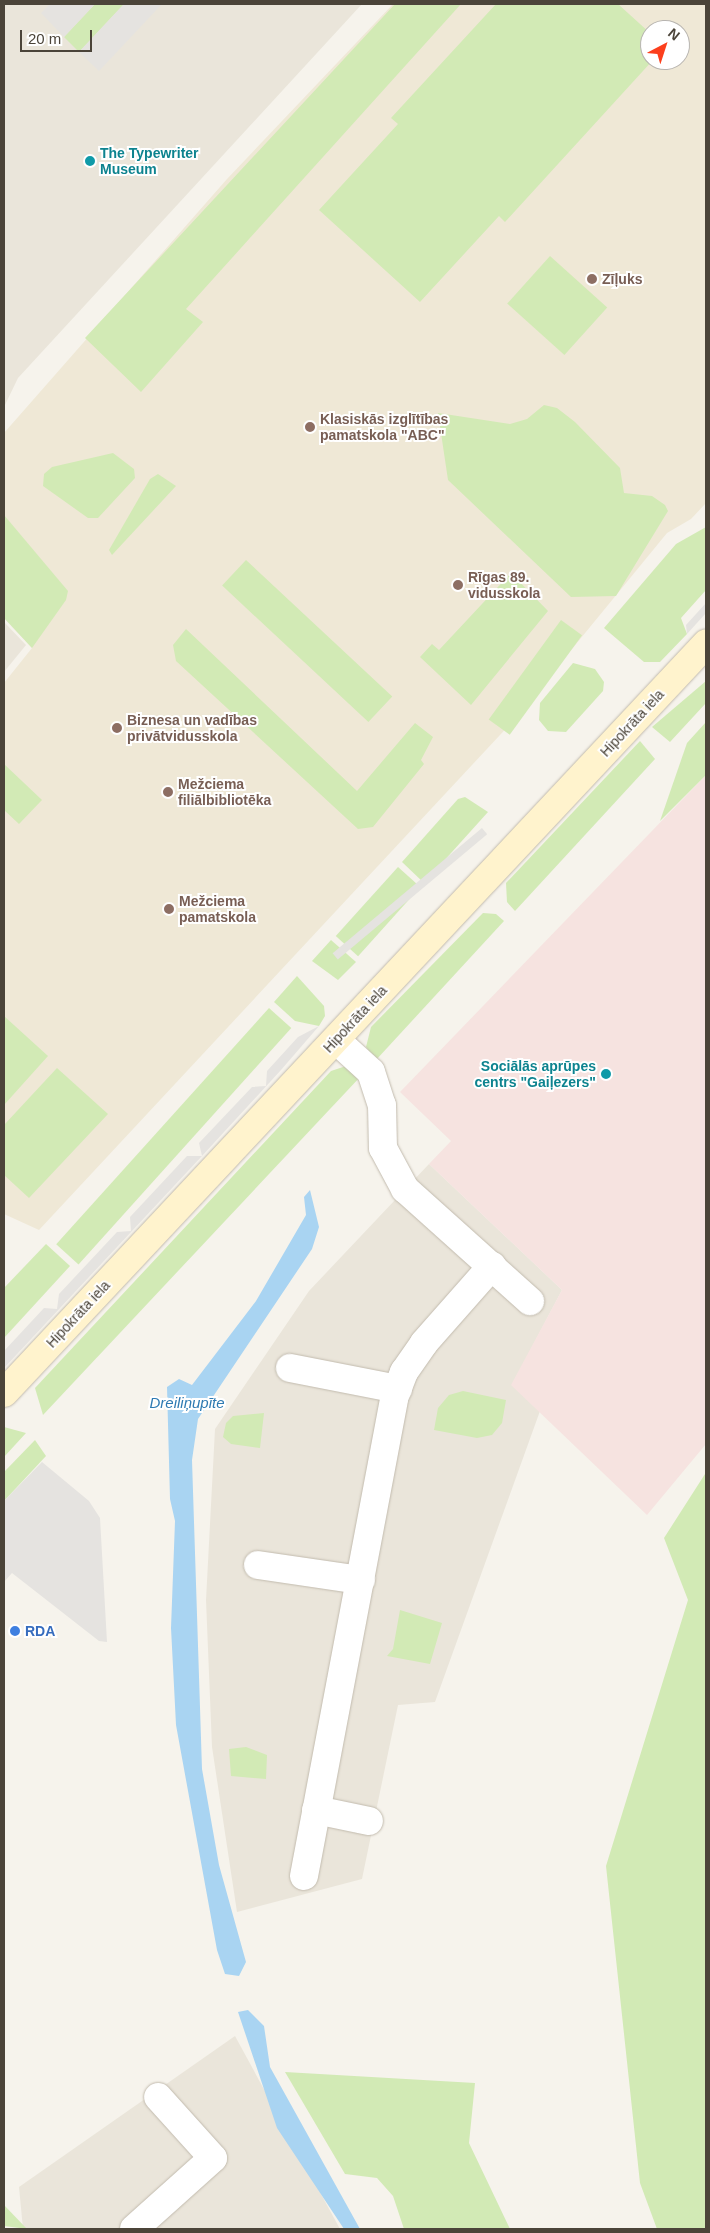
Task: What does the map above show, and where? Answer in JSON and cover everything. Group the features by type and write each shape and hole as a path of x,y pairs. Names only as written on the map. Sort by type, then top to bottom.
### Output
{"street":[{"name":"Hipokrāta iela","path":"4,1393 706,644"},
{"path":"336,1040 371,1072 382,1105 383,1148 405,1189 530,1301"},
{"path":"304,1876 398,1388 424,1343 492,1266"},
{"path":"290,1368 398,1388"},
{"path":"258,1565 360,1580"},
{"path":"316,1810 369,1821"},
{"path":"134,2229 213,2158 158,2097"}],"shaded area":[{"path":"4,4 362,4 18,378 4,407"},
{"path":"50,4 95,4 64,37 41,13"},
{"path":"124,4 162,4 99,71 79,52"},
{"path":"393,4 706,4 706,503 691,519 667,533 513,721 39,1230 4,1214 4,683 32,648 4,618 4,433 227,179"},
{"path":"706,603 706,613 687,634 686,625"},
{"path":"4,622 26,645 4,672"},
{"path":"706,775 706,1444 647,1515 511,1385 562,1290 429,1164 451,1141 400,1092"},
{"path":"482,828 487,834 338,959 333,953"},
{"path":"319,1026 281,1070 202,1156 199,1143 252,1087 266,1086 267,1071 298,1037"},
{"path":"187,1156 202,1156 4,1368 4,1351 44,1308 57,1309 59,1294 117,1232 131,1231 130,1217"},
{"path":"429,1164 562,1290 512,1385 540,1411 435,1702 398,1705 362,1879 237,1912 212,1747 206,1600 215,1429 309,1291"},
{"path":"42,1462 89,1501 100,1518 107,1642 99,1641 12,1573 4,1582 4,1501"},
{"path":"235,2036 340,2229 23,2229 19,2187"}],"green space":[{"path":"95,4 124,4 79,52 64,37"},
{"path":"395,4 461,4 186,309 203,322 141,392 85,338"},
{"path":"496,4 618,4 640,24 640,70 644,70 505,222 499,216 420,302 319,210 398,124 391,118"},
{"path":"550,256 607,308 564,355 507,304"},
{"path":"544,405 557,408 575,422 620,468 624,493 652,496 665,505 668,511 616,596 571,597 448,480 438,413 510,424 527,419"},
{"path":"113,453 134,469 135,478 98,518 88,518 43,486 44,474 52,467"},
{"path":"158,474 176,486 112,555 109,550 150,479"},
{"path":"4,515 68,591 66,600 32,648 4,618"},
{"path":"706,527 706,590 681,618 687,634 660,662 644,662 604,628 676,544"},
{"path":"246,560 392,696 368,722 222,586"},
{"path":"511,573 548,611 471,705 420,657 432,644 439,650"},
{"path":"561,620 582,635 510,735 489,720"},
{"path":"186,629 357,791 415,723 433,737 421,760 424,764 373,827 358,829 176,661 173,645"},
{"path":"573,663 595,669 604,682 603,691 566,732 548,731 539,720 540,703"},
{"path":"706,681 706,703 670,742 652,727"},
{"path":"706,722 706,775 660,821 687,743"},
{"path":"640,741 655,759 515,911 507,902 506,883"},
{"path":"4,764 42,800 19,824 4,810"},
{"path":"465,797 488,812 424,883 402,862 458,799"},
{"path":"398,867 420,887 358,956 336,936"},
{"path":"483,913 496,914 504,921 376,1060 366,1047 371,1027"},
{"path":"331,940 356,962 338,980 312,961"},
{"path":"297,976 324,1006 325,1016 319,1026 295,1021 274,1002"},
{"path":"269,1008 291,1028 79,1264 56,1244"},
{"path":"4,1016 48,1056 4,1105"},
{"path":"346,1066 361,1076 43,1415 35,1388 331,1071"},
{"path":"57,1068 108,1114 29,1198 4,1175 4,1125"},
{"path":"46,1244 70,1266 4,1338 4,1288"},
{"path":"463,1391 506,1400 502,1423 492,1435 477,1438 434,1430 438,1408 449,1395"},
{"path":"264,1413 260,1448 231,1444 223,1437 226,1423 233,1416"},
{"path":"4,1427 26,1433 4,1457"},
{"path":"35,1440 46,1456 4,1501 4,1472"},
{"path":"705,1474 706,2229 657,2229 640,2183 606,1866 688,1600 664,1538"},
{"path":"400,1610 442,1623 430,1664 387,1656 393,1649"},
{"path":"246,1747 267,1755 266,1779 231,1776 229,1749"},
{"path":"285,2072 475,2083 469,2143 510,2229 404,2229 393,2196 377,2178 345,2174"},
{"path":"4,2205 27,2229 4,2226"}],"water":[{"name":"Dreiliņupīte","path":"310,1190 319,1227 312,1249 198,1419 192,1460 202,1769 219,1865 246,1962 239,1976 225,1974 217,1950 176,1725 171,1628 175,1521 170,1499 167,1387 179,1379 192,1385 256,1301 306,1215 304,1197"},
{"path":"248,2010 264,2026 270,2067 360,2229 344,2229 277,2128 238,2012"}],"place":[{"name":"The Typewriter Museum","path":"90,161"},
{"name":"Zīļuks","path":"592,279"},
{"name":"Klasiskās izglītības pamatskola \"ABC\"","path":"310,427"},
{"name":"Rīgas 89. vidusskola","path":"458,585"},
{"name":"Biznesa un vadības privātvidusskola","path":"117,728"},
{"name":"Mežciema filiālbibliotēka","path":"168,792"},
{"name":"Mežciema pamatskola","path":"169,909"},
{"name":"Sociālās aprūpes centrs \"Gaiļezers\"","path":"606,1074"},
{"name":"RDA","path":"15,1631"}]}
